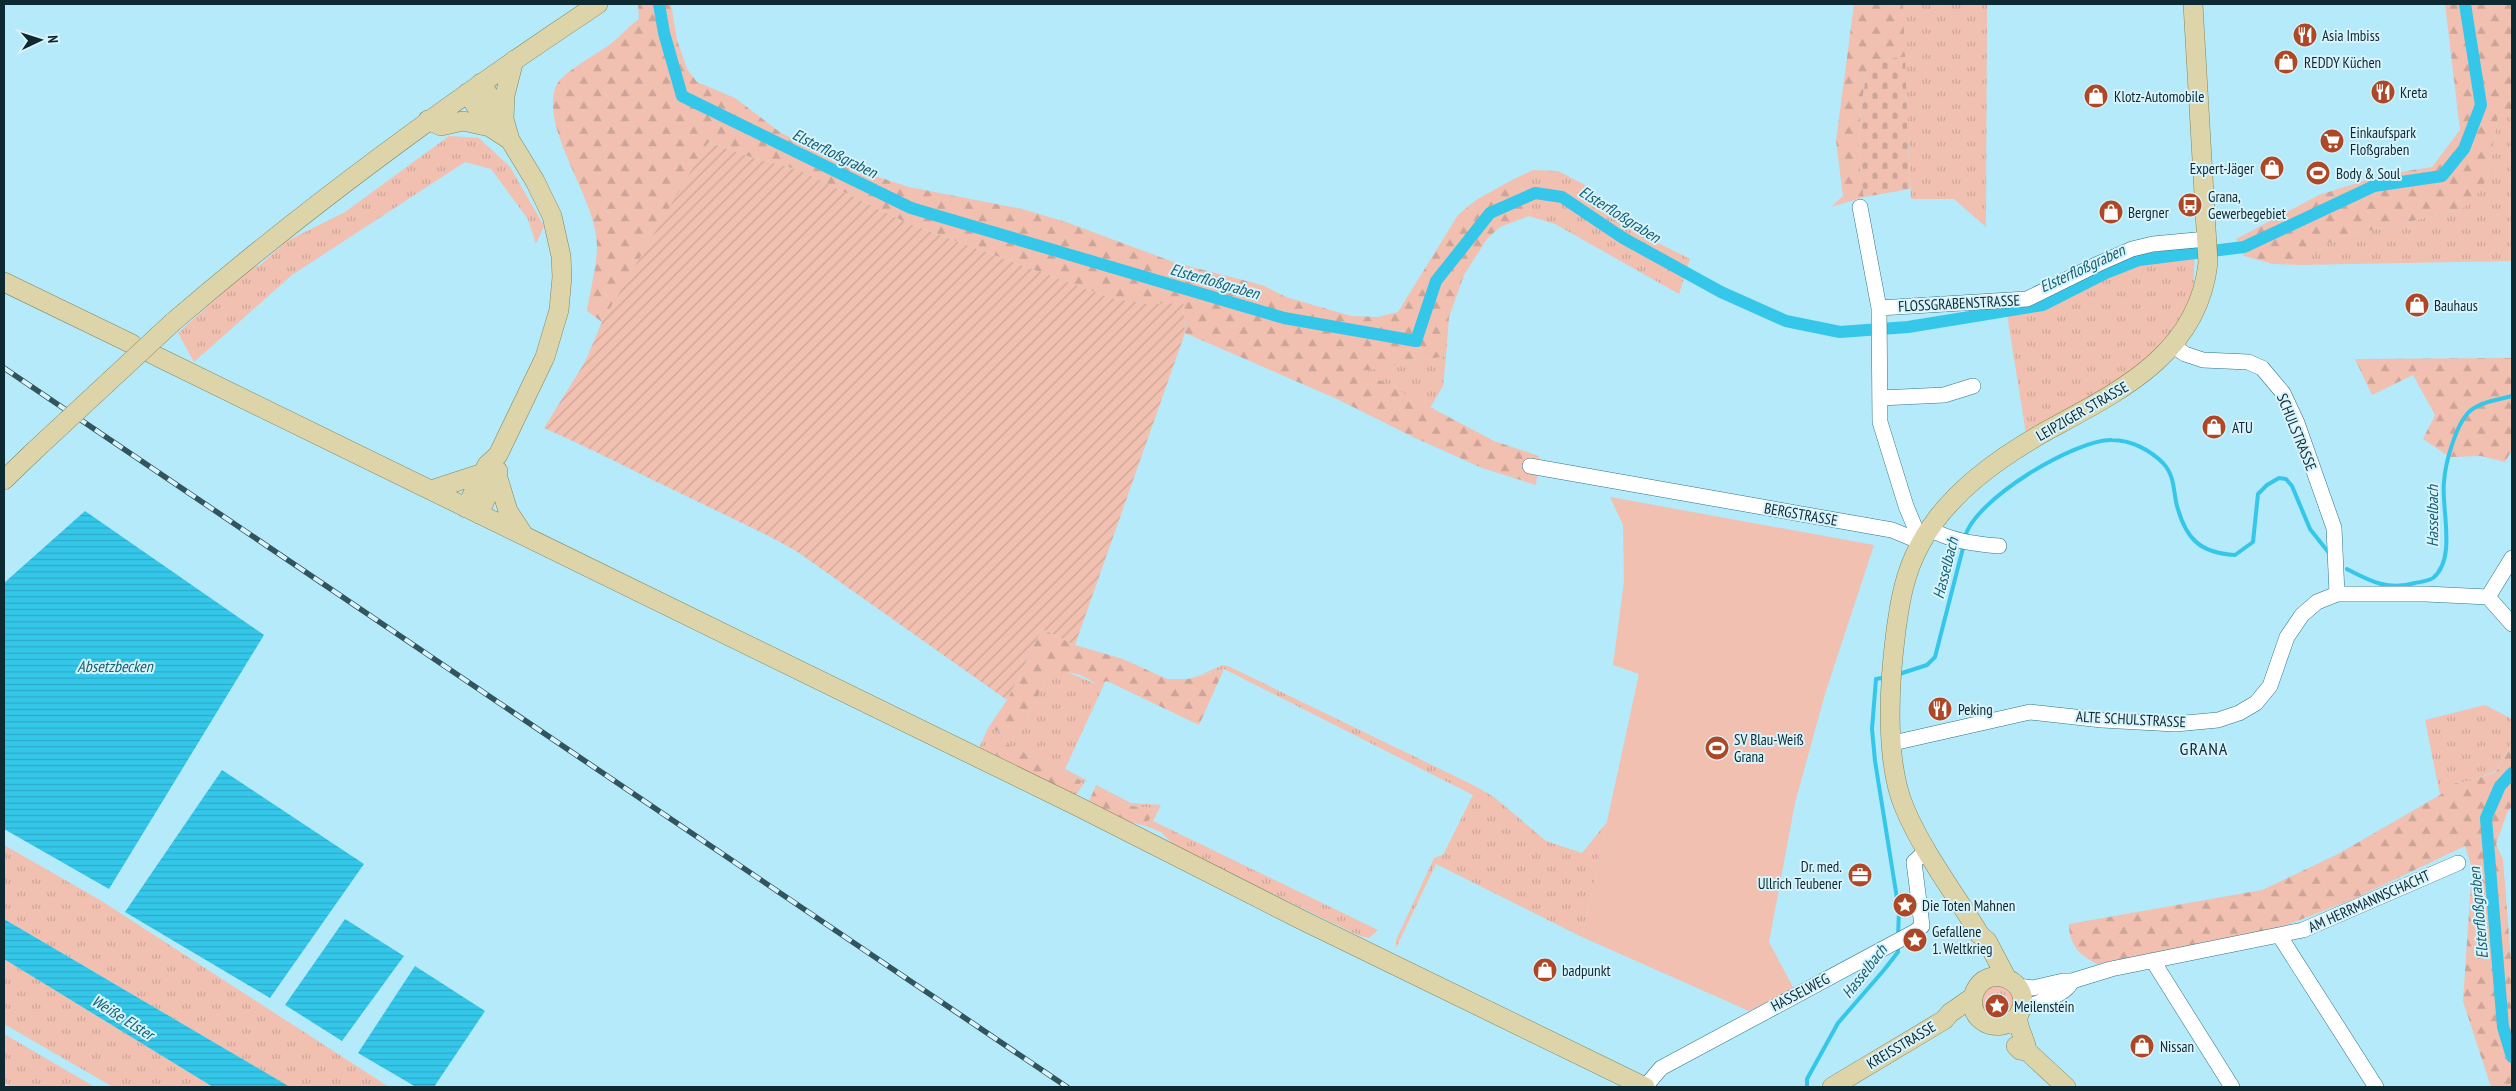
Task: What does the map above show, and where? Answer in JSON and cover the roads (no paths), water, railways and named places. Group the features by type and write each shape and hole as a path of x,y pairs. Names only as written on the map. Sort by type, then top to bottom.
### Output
{"main road":[{"path":"4,480 173,322 294,220 428,120 598,4"},
{"name":"LEIPZIGER STRASSE","path":"2012,982 1987,941 1980,935 1924,852 1902,802 1897,782 1893,743 1891,688 1892,660 1903,588 1926,535 1964,490 1996,464 2047,431 2117,392 2149,368 2172,345 2189,322 2200,300 2207,249 2193,4"},
{"path":"497,123 514,60"},
{"path":"473,511 545,357 558,310 562,277 561,256 552,216 536,181 474,88"},
{"path":"428,120 441,126 463,121 497,123"},
{"path":"4,282 132,344"},
{"name":"HASSELWEG","path":"152,354 1645,1087"},
{"path":"431,490 490,474"},
{"path":"490,474 508,511 524,535"},
{"name":"LEIPZIGER STRASSE","path":"1977,990 1984,961 1980,935"},
{"path":"2027,1050 2027,1043 2018,1025 2023,998 2012,982 1994,976 1977,990 1974,1009 1987,1023 2004,1031 2020,1050 2027,1050 2066,1087"},
{"name":"KREISSTRASSE","path":"1832,1087 1944,1020 1950,1012 1977,990"},
{"path":"1987,1023 2008,1024 2020,1013"},
{"name":"KREISSTRASSE","path":"1944,1020 1955,1022 1972,1018 1987,1023"}],"street":[{"path":"1860,208 1879,322 1880,422 1906,506 1926,535 1940,535 1976,544 1999,546"},
{"name":"FLOSSGRABENSTRASSE","path":"1879,322 2027,299 2132,249 2153,244 2207,249"},
{"name":"SCHULSTRASSE","path":"2172,345 2184,354 2203,360 2248,362 2255,365 2267,372 2283,394 2297,423 2334,528 2338,594"},
{"path":"1880,398 1944,395 1973,386"},
{"name":"BERGSTRASSE","path":"1530,466 1926,535"},
{"path":"2512,558 2488,597 2512,624"},
{"name":"ALTE SCHULSTRASSE","path":"1893,743 2030,712 2102,720 2175,724 2225,718 2256,703 2270,686 2287,637 2302,615 2317,602 2338,594 2426,594 2488,597"},
{"name":"HASSELWEG","path":"1645,1087 1661,1068 1900,940 1922,926 1914,862 1924,852"},
{"name":"AM HERRMANNSCHACHT","path":"2012,982 2033,988 2063,981 2072,982 2110,969 2306,930 2458,863"},
{"path":"2280,935 2376,1087"},
{"path":"2153,961 2232,1087"},
{"name":"AM HERRMANNSCHACHT","path":"2020,1013 2069,988 2072,982"}],"water":[{"name":"Absetzbecken","path":"85,511 264,635 109,889 4,829 4,583"},
{"path":"222,770 364,864 270,998 125,912"},
{"name":"Weiße Elster","path":"4,919 290,1087 213,1087 4,959"},
{"path":"345,919 404,956 342,1041 285,1005"},
{"path":"415,966 485,1011 434,1087 416,1087 358,1053"}],"waterway":[{"name":"Elsterfloßgraben","path":"659,4 664,33 682,96 911,208 1284,318 1416,341 1436,281 1490,213 1535,193 1562,197 1623,238 1721,292 1786,321 1840,332 1908,327 2043,305 2106,273 2139,260 2244,247 2374,186 2442,176 2464,149 2481,105 2465,4"},
{"name":"Hasselbach","path":"2347,569 2380,584 2396,586 2427,581 2433,578 2440,569 2444,559 2446,546 2445,474 2451,446 2458,428 2467,414 2476,407 2512,396"},
{"name":"Hasselbach","path":"1965,537 1972,522 1987,506 2028,474 2052,460 2095,442 2119,440 2140,447 2152,454 2167,468 2172,478 2177,506 2185,527 2196,542 2204,547 2223,554 2235,555 2253,542 2258,494 2267,485 2279,478 2286,479 2292,486 2310,529 2329,553"},
{"name":"Hasselbach","path":"1896,675 1927,665 1935,657 1964,544"},
{"name":"Hasselbach","path":"1887,677 1876,679 1872,729 1875,761 1899,911 1898,936"},
{"name":"Elsterfloßgraben","path":"2512,773 2500,786 2486,818 2503,1027 2512,1057"},
{"name":"Hasselbach","path":"1807,1087 1807,1079 1838,1023 1898,952 1898,945"}],"railway":[{"path":"4,368 1067,1087"}],"place":[{"name":"Asia Imbiss","path":"2305,35"},
{"name":"REDDY Küchen","path":"2286,62"},
{"name":"Kreta","path":"2383,92"},
{"name":"Klotz-Automobile","path":"2096,96"},
{"name":"Einkaufspark Floßgraben","path":"2332,141"},
{"name":"Expert-Jäger","path":"2272,168"},
{"name":"Body & Soul","path":"2318,173"},
{"name":"Grana, Gewerbegebiet","path":"2190,205"},
{"name":"Bergner","path":"2111,212"},
{"name":"Bauhaus","path":"2417,305"},
{"name":"ATU","path":"2214,427"},
{"name":"Peking","path":"1940,709"},
{"name":"SV Blau-Weiß Grana","path":"1717,748"},
{"name":"Dr. med. Ullrich Teubener","path":"1860,875"},
{"name":"Die Toten Mahnen","path":"1905,905"},
{"name":"Gefallene 1. Weltkrieg","path":"1915,940"},
{"name":"badpunkt","path":"1545,970"},
{"name":"Meilenstein","path":"1997,1006"},
{"name":"Nissan","path":"2142,1046"}],"district":[{"name":"GRANA","path":"2204,748"}]}
